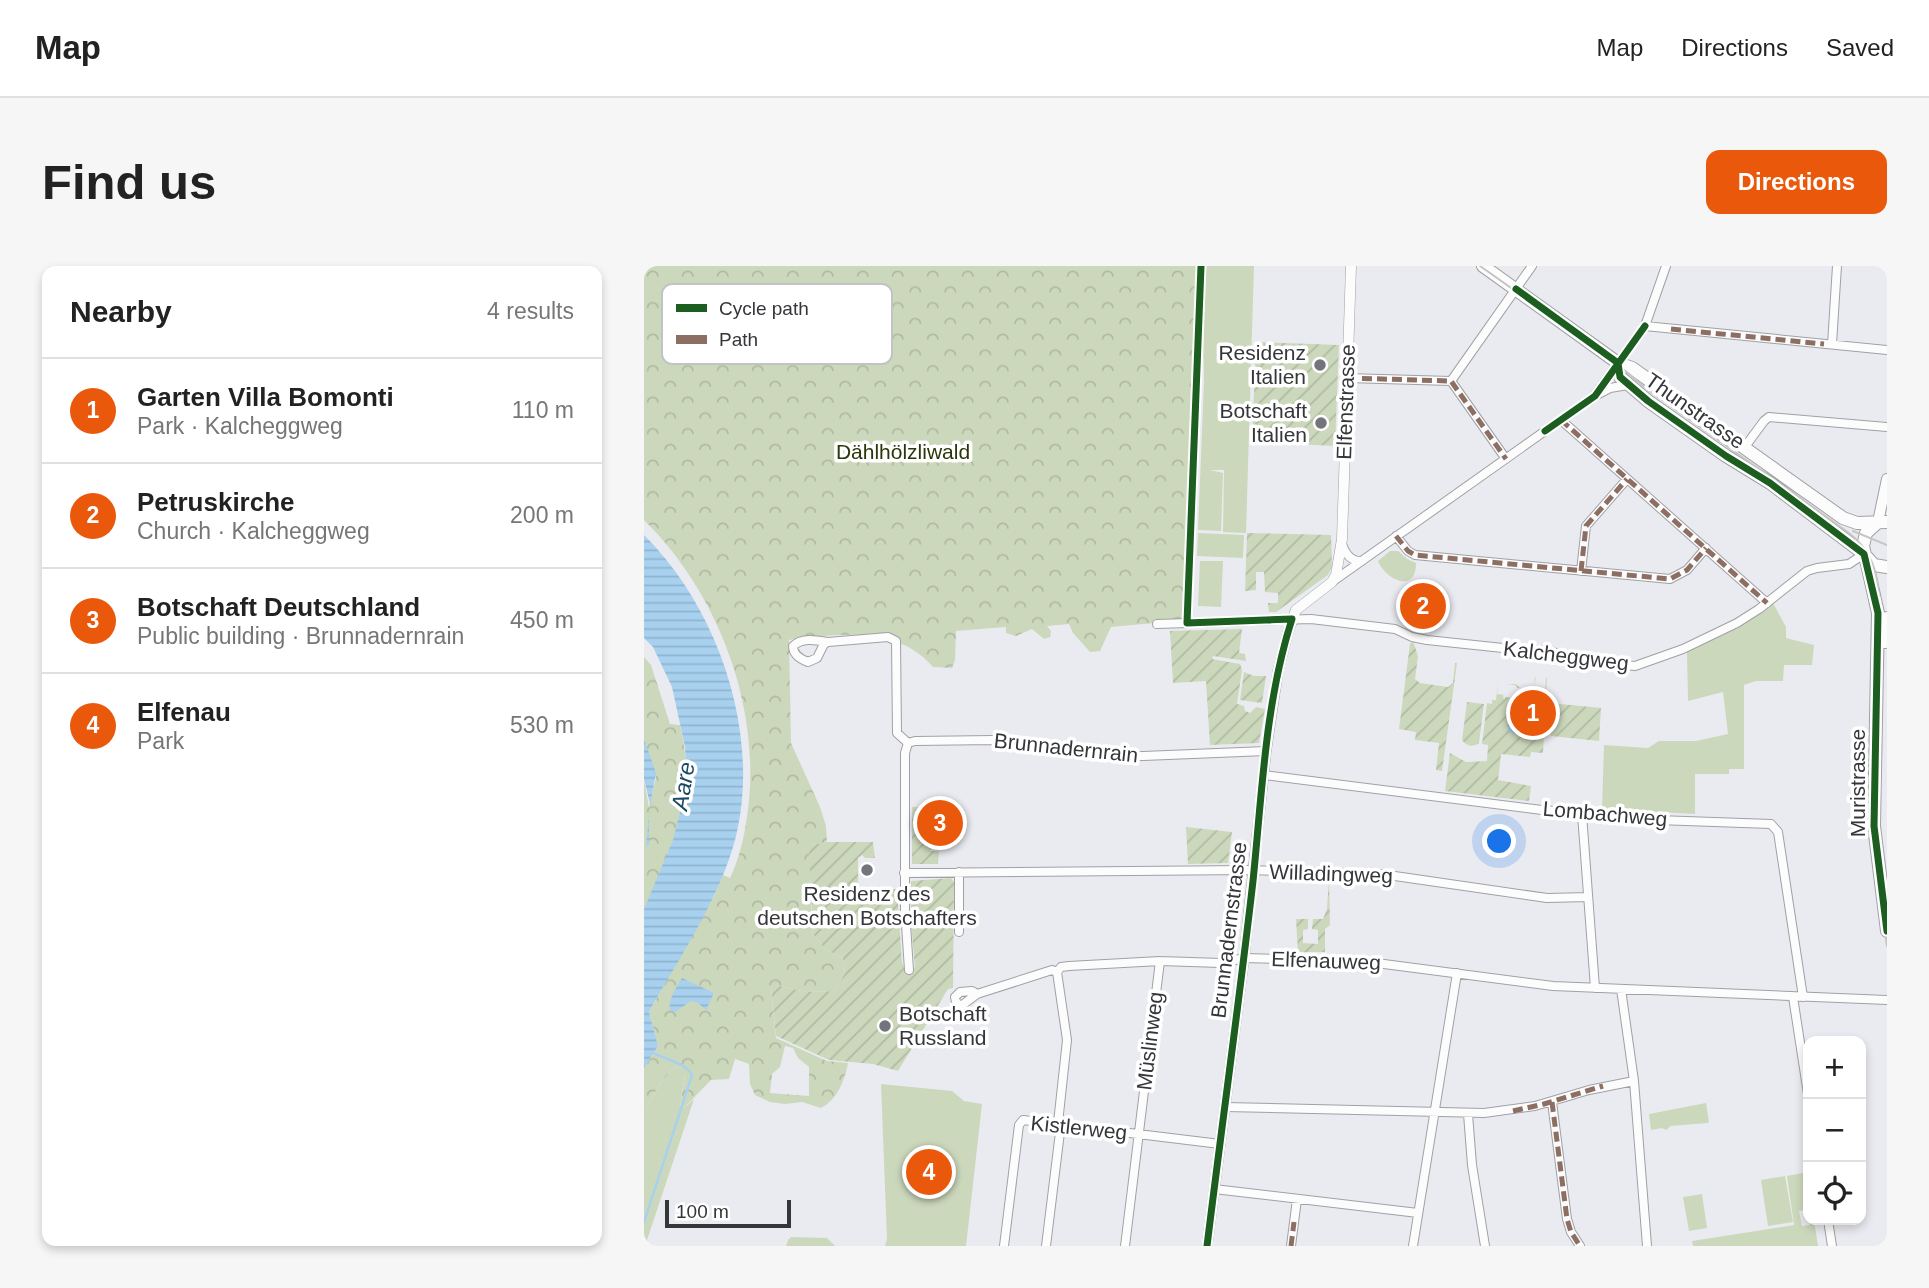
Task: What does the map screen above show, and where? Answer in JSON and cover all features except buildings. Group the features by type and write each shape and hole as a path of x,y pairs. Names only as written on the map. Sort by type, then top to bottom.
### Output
{"main road":[{"name":"Thunstrasse","path":"1483,266 1618,363 1632,368 1847,520 1857,523 1883,522"},
{"name":"Thunstrasse","path":"1618,363 1620,377 1628,385 1726,456 1770,483 1864,554 1874,565 1887,567"},
{"path":"1864,554 1866,533 1883,522 1887,478"},
{"name":"Muristrasse","path":"1864,554 1878,613 1874,826 1887,931"},
{"name":"Muristrasse","path":"1877,676 1884,649 1887,618"}],"street":[{"name":"Elfenstrasse","path":"1332,582 1338,571 1342,539 1351,266"},
{"path":"1451,381 1532,266"},
{"name":"Brunnadernstrasse","path":"1593,397 1645,326 1665,266"},
{"path":"1832,345 1837,266"},
{"path":"1645,326 1887,350"},
{"path":"1347,378 1451,381"},
{"path":"1451,381 1506,459"},
{"name":"Brunnadernstrasse","path":"1207,1246 1244,958 1266,751 1278,671 1292,619 1301,605 1332,582 1593,397 1610,388 1628,385"},
{"path":"1745,448 1769,417 1887,427"},
{"path":"1561,420 1767,603"},
{"path":"1581,571 1586,526 1627,479"},
{"path":"1396,536 1408,551 1415,555 1673,578 1687,570 1706,548"},
{"path":"1342,539 1348,556 1362,561"},
{"name":"Kalcheggweg","path":"1157,624 1292,619 1395,629 1414,637 1508,649 1546,650 1583,662 1629,666 1683,649 1737,622 1767,603 1807,571 1849,564 1864,554"},
{"path":"828,642 888,637 896,640 897,733 908,743 905,753 904,873 909,970"},
{"name":"Brunnadernrain","path":"908,743 989,739 1119,757 1266,751"},
{"name":"Lombachweg","path":"1264,775 1582,814 1774,825 1804,997"},
{"path":"1582,814 1595,988"},
{"name":"Willadingweg","path":"904,873 1254,870 1387,874 1547,898 1588,897"},
{"path":"959,872 959,932"},
{"name":"Elfenauweg","path":"977,994 1052,970 1057,972 1064,966 1160,961 1221,963 1244,958 1373,962 1535,984 1595,988 1887,1000"},
{"name":"Müslinweg","path":"1125,1246 1160,961"},
{"path":"1046,1246 1067,1040 1057,972"},
{"path":"1413,1246 1457,973"},
{"path":"1621,989 1634,1081 1647,1246"},
{"path":"1793,997 1803,1062"},
{"path":"1225,1107 1468,1114 1512,1111 1634,1081"},
{"path":"1552,1102 1567,1219 1580,1246"},
{"path":"1468,1114 1472,1165 1485,1246"},
{"name":"Kistlerweg","path":"1004,1246 1020,1123 1026,1119 1220,1144"},
{"path":"1214,1189 1418,1213"},
{"path":"1292,1246 1297,1199"},
{"path":"1829,1225 1832,1246"}],"green space":[{"name":"Dählhölzliwald","path":"644,266 1201,266 1186,620 1111,627 1100,651 1090,652 1073,633 1069,624 1047,626 1051,631 1050,637 1044,639 1032,629 1016,636 1006,633 1006,627 956,631 955,660 952,668 933,667 919,654 885,638 847,635 789,640 791,743 826,826 827,842 812,845 810,889 813,934 825,949 843,958 845,973 835,991 807,992 780,986 771,988 776,1038 827,1061 848,1063 839,1089 832,1100 821,1108 802,1102 770,1102 755,1095 750,1084 749,1064 735,1059 729,1079 711,1080 684,1108 680,1108 685,1075 676,1066 660,1083 644,1113 644,1068 658,1046 649,1012 723,875 730,878 746,825 750,777 748,736 730,657 714,619 671,550 644,520","holes":["785,1046 793,1048 798,1058 809,1067 809,1096 770,1093 772,1074 780,1067"]},
{"path":"1202,266 1254,266 1246,533 1223,532 1224,470 1210,470 1223,473 1221,531 1198,530 1204,381"},
{"path":"1256,342 1339,345 1335,446 1252,442"},
{"path":"1198,533 1244,535 1243,558 1197,556"},
{"path":"1247,533 1331,535 1332,567 1328,575 1276,612 1269,612 1268,603 1278,603 1278,593 1265,592 1264,572 1256,572 1256,590 1245,591"},
{"path":"1390,551 1398,551 1416,563 1411,579 1400,581 1382,568 1378,561"},
{"path":"1200,561 1223,561 1221,607 1198,606"},
{"path":"1773,603 1786,627 1786,638 1814,645 1812,665 1784,665 1783,681 1756,681 1744,685 1744,769 1729,769 1729,774 1695,774 1695,814 1602,809 1604,745 1648,748 1659,741 1696,741 1728,734 1723,692 1688,701 1687,651 1759,614"},
{"path":"1242,629 1239,653 1245,654 1246,661 1213,656 1212,659 1240,664 1242,670 1237,704 1244,706 1245,711 1250,713 1256,707 1265,709 1259,743 1210,745 1206,681 1173,683 1170,631"},
{"path":"1413,641 1418,656 1415,679 1420,683 1448,687 1453,683 1457,663 1442,771 1436,770 1439,743 1415,740 1416,732 1399,729 1410,644"},
{"path":"644,657 651,665 670,724 680,725 686,774 683,804 675,835 664,867 644,909 644,779 649,808 656,778 644,739"},
{"path":"1244,672 1254,676 1266,676 1262,703 1240,700"},
{"path":"1499,673 1497,694 1507,695 1503,695 1504,700 1505,697 1533,700 1534,703 1535,698 1541,699 1547,678 1543,753 1531,752 1530,757 1501,754 1498,780 1531,786 1529,801 1445,791 1450,753 1466,762 1487,761 1488,745 1482,744 1487,703 1492,704 1492,700 1496,700"},
{"path":"1467,702 1484,704 1479,743 1472,746 1462,740"},
{"path":"1550,703 1601,708 1599,741 1551,736"},
{"path":"912,807 926,807 923,811 923,832 931,834 931,851 939,851 938,864 912,864"},
{"path":"1186,827 1232,832 1228,863 1188,864"},
{"path":"827,842 873,842 875,858 865,858 862,855 858,858 858,888 875,890 876,894 892,894 892,889 897,889 902,963 905,969 911,970 915,967 911,881 951,878 954,882 953,988 948,989 898,1071 873,1064 829,1060 776,1036 771,987 780,986 807,992 835,991 845,973 843,958 825,949 813,934 809,853 812,845"},
{"path":"1329,878 1330,925 1325,929 1325,952 1298,952 1296,919 1308,919 1308,929 1303,930 1303,943 1318,944 1318,930 1312,929 1313,919 1323,919 1327,909"},
{"path":"676,1066 685,1074 680,1107 684,1108 694,1099 647,1240 649,1246 644,1246 644,1113 660,1083"},
{"path":"881,1084 952,1091 964,1101 982,1104 966,1246 885,1246 887,1239"},
{"path":"1706,1103 1707,1123 1651,1130 1649,1114"},
{"path":"1803,1173 1803,1210 1799,1211 1802,1226 1815,1225 1818,1246 1693,1246 1692,1241 1794,1225 1787,1176"},
{"path":"1785,1176 1793,1222 1768,1226 1761,1180"},
{"path":"1702,1194 1707,1228 1689,1231 1683,1197"},
{"path":"791,1237 827,1238 835,1246 786,1246"}],"water":[{"path":"644,535 671,565 694,599 713,637 728,676 738,717 743,759 742,800 728,862 709,907 649,1012 658,1046 644,1068 644,909 673,840 685,793 686,769 685,747 672,687 653,647 644,638"},
{"path":"1516,700 1522,701 1520,723 1524,725 1523,733 1508,731 1508,723 1513,722"},
{"path":"644,739 656,773 650,809 644,779"},
{"path":"649,815 649,844 646,847"},
{"path":"682,978 714,993 706,1010 691,1001 675,1012 670,1010 671,998"}],"waterway":[{"path":"644,1222 692,1075 680,1064 652,1052"}],"tram line":[{"path":"1480,266 1849,533 1868,554 1875,571 1879,599 1872,827 1887,946"},
{"path":"1853,531 1887,545"}],"marked path":[{"path":"1671,329 1824,344"},
{"path":"1347,378 1451,381 1506,459"},
{"path":"1561,420 1767,603"},
{"path":"1581,571 1586,526 1627,479"},
{"path":"1396,536 1408,551 1415,555 1670,579 1687,570 1706,548"},
{"path":"1513,1111 1603,1086"},
{"path":"1552,1102 1567,1219 1580,1246"},
{"path":"1291,1246 1294,1222"}],"cycle path":[{"path":"1201,266 1187,623 1292,619 1270,716 1248,927 1207,1246"},
{"path":"1516,289 1618,363 1620,377 1648,401 1726,456 1770,483 1864,554 1878,613 1874,826 1887,931"},
{"path":"1545,431 1595,396 1645,326"}],"place":[{"name":"Residenz Italien","path":"1320,365"},
{"name":"Botschaft Italien","path":"1321,423"},
{"name":"Petruskirche","path":"1423,606"},
{"name":"Garten Villa Bomonti","path":"1533,713"},
{"name":"Botschaft Deutschland","path":"940,823"},
{"name":"Residenz des deutschen Botschafters","path":"867,870"},
{"name":"Botschaft Russland","path":"885,1026"},
{"name":"Elfenau","path":"929,1172"}],"water label":[{"name":"Aare","path":"683,786"}]}
